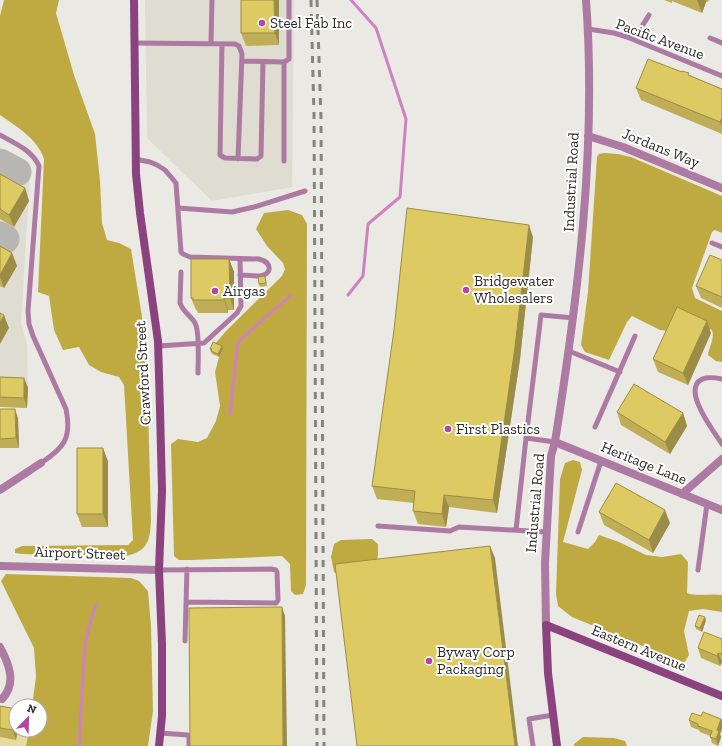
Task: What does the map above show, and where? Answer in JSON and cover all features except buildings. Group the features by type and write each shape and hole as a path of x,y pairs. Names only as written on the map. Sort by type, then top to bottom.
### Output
{"main road":[{"name":"Crawford Street","path":"134,0 135,159 140,213 150,276 158,346 162,491 159,570 162,644 160,746"},
{"name":"Eastern Avenue","path":"546,625 722,696"},
{"name":"Industrial Road","path":"546,625 548,673 557,746"}],"street":[{"name":"Industrial Road","path":"546,625 546,532 551,456 555,442 574,318 582,235 588,136 589,51 586,0"},
{"name":"Jordans Way","path":"588,136 623,147 722,188"},
{"name":"Heritage Lane","path":"555,442 722,510"},
{"path":"682,494 722,459"},
{"path":"0,490 41,463"},
{"name":"Airport Street","path":"0,566 159,570"},
{"path":"0,647 5,657 11,677 9,690 1,700"}],"lane":[{"path":"211,43 212,0"},
{"path":"242,61 284,62 289,59 289,0"},
{"path":"627,37 630,37 636,33 649,15"},
{"name":"Pacific Avenue","path":"588,29 614,33 627,37 722,76"},
{"path":"710,38 722,43"},
{"path":"134,43 211,43 235,44 239,46 242,54 242,61 238,159"},
{"path":"222,44 220,154 225,158 257,159 261,156 263,62"},
{"path":"284,62 284,161"},
{"path":"0,135 36,158 39,166 28,310 29,324 66,409 69,421 68,430 62,446 56,453 41,463"},
{"path":"135,159 157,165 165,170 176,183 181,252 183,254 190,257 260,259 269,264 269,268 265,274 261,276 240,275"},
{"path":"178,208 232,212 254,207 305,191"},
{"path":"712,243 722,247"},
{"path":"158,346 198,344 207,341 239,309 241,306 240,259"},
{"path":"181,272 180,303 184,311 196,325 198,344 198,373"},
{"path":"516,530 541,315 574,318"},
{"path":"595,427 635,336"},
{"path":"569,351 620,372"},
{"path":"722,379 708,377 702,379 696,386 694,392 696,399 722,444"},
{"path":"526,438 555,442"},
{"path":"578,532 601,461"},
{"path":"698,570 707,504"},
{"path":"378,526 450,531 459,527 546,532"},
{"path":"184,641 187,569"},
{"path":"159,570 276,570 278,575 278,600 276,603 186,602"},
{"path":"533,746 529,719 553,715"},
{"path":"160,733 188,735 190,738 189,746"}],"shaded area":[{"path":"4,0 59,0 56,13 74,75 95,134 100,181 102,223 107,240 119,243 131,249 145,335 147,362 151,520 150,534 146,544 139,551 126,556 15,553 15,549 22,546 128,545 133,540 124,385 119,377 101,372 89,365 79,347 63,350 54,330 49,296 38,292 44,159 37,145 26,134 0,115 0,16"},
{"path":"145,0 294,0 292,187 212,201 147,138"},
{"path":"0,150 24,162 30,173 21,324 27,344 28,388 0,387"},
{"path":"604,153 631,157 722,196 722,233 715,230 712,232 692,288 695,298 722,311 722,362 716,361 708,355 713,333 712,330 681,317 669,331 660,330 632,316 627,322 609,360 585,352 581,345 588,292 597,157 599,154"},
{"path":"288,210 302,215 307,224 306,585 303,594 295,595 291,591 290,564 282,556 179,560 174,556 171,444 178,439 198,442 207,438 216,421 220,406 215,372 223,349 214,345 227,330 282,276 285,269 283,263 267,246 256,229 264,213"},
{"path":"573,460 580,462 582,470 563,542 588,549 599,535 619,542 646,555 662,557 681,554 688,562 687,593 695,595 722,595 722,612 703,609 689,611 684,631 689,655 684,663 572,617 558,606 556,594 560,479 565,463"},
{"path":"372,539 378,544 376,565 340,577 334,572 331,557 334,544 341,540"},
{"path":"6,574 131,578 139,581 148,591 151,626 153,711 148,746 26,746 28,738 48,738 48,698 33,698 36,677 34,648 1,581"},
{"path":"0,737 16,739 28,738 26,746 0,746"},
{"path":"583,737 614,738 625,741 627,746 574,746 574,744"}],"waterway":[{"path":"348,295 363,276 368,224 400,197 406,119 376,28 351,0"},
{"path":"230,414 238,342 291,295"},
{"path":"79,746 85,643 96,604"}],"taxiway":[{"path":"0,163 17,172"},
{"path":"0,236 5,239"}],"railway":[{"path":"311,0 314,115 317,746"},
{"path":"317,0 321,118 324,746"}],"place":[{"name":"Steel Fab Inc","path":"262,23"},
{"name":"Bridgewater Wholesalers","path":"466,290"},
{"name":"Airgas","path":"215,291"},
{"name":"First Plastics","path":"448,429"},
{"name":"Byway Corp Packaging","path":"429,661"}]}
